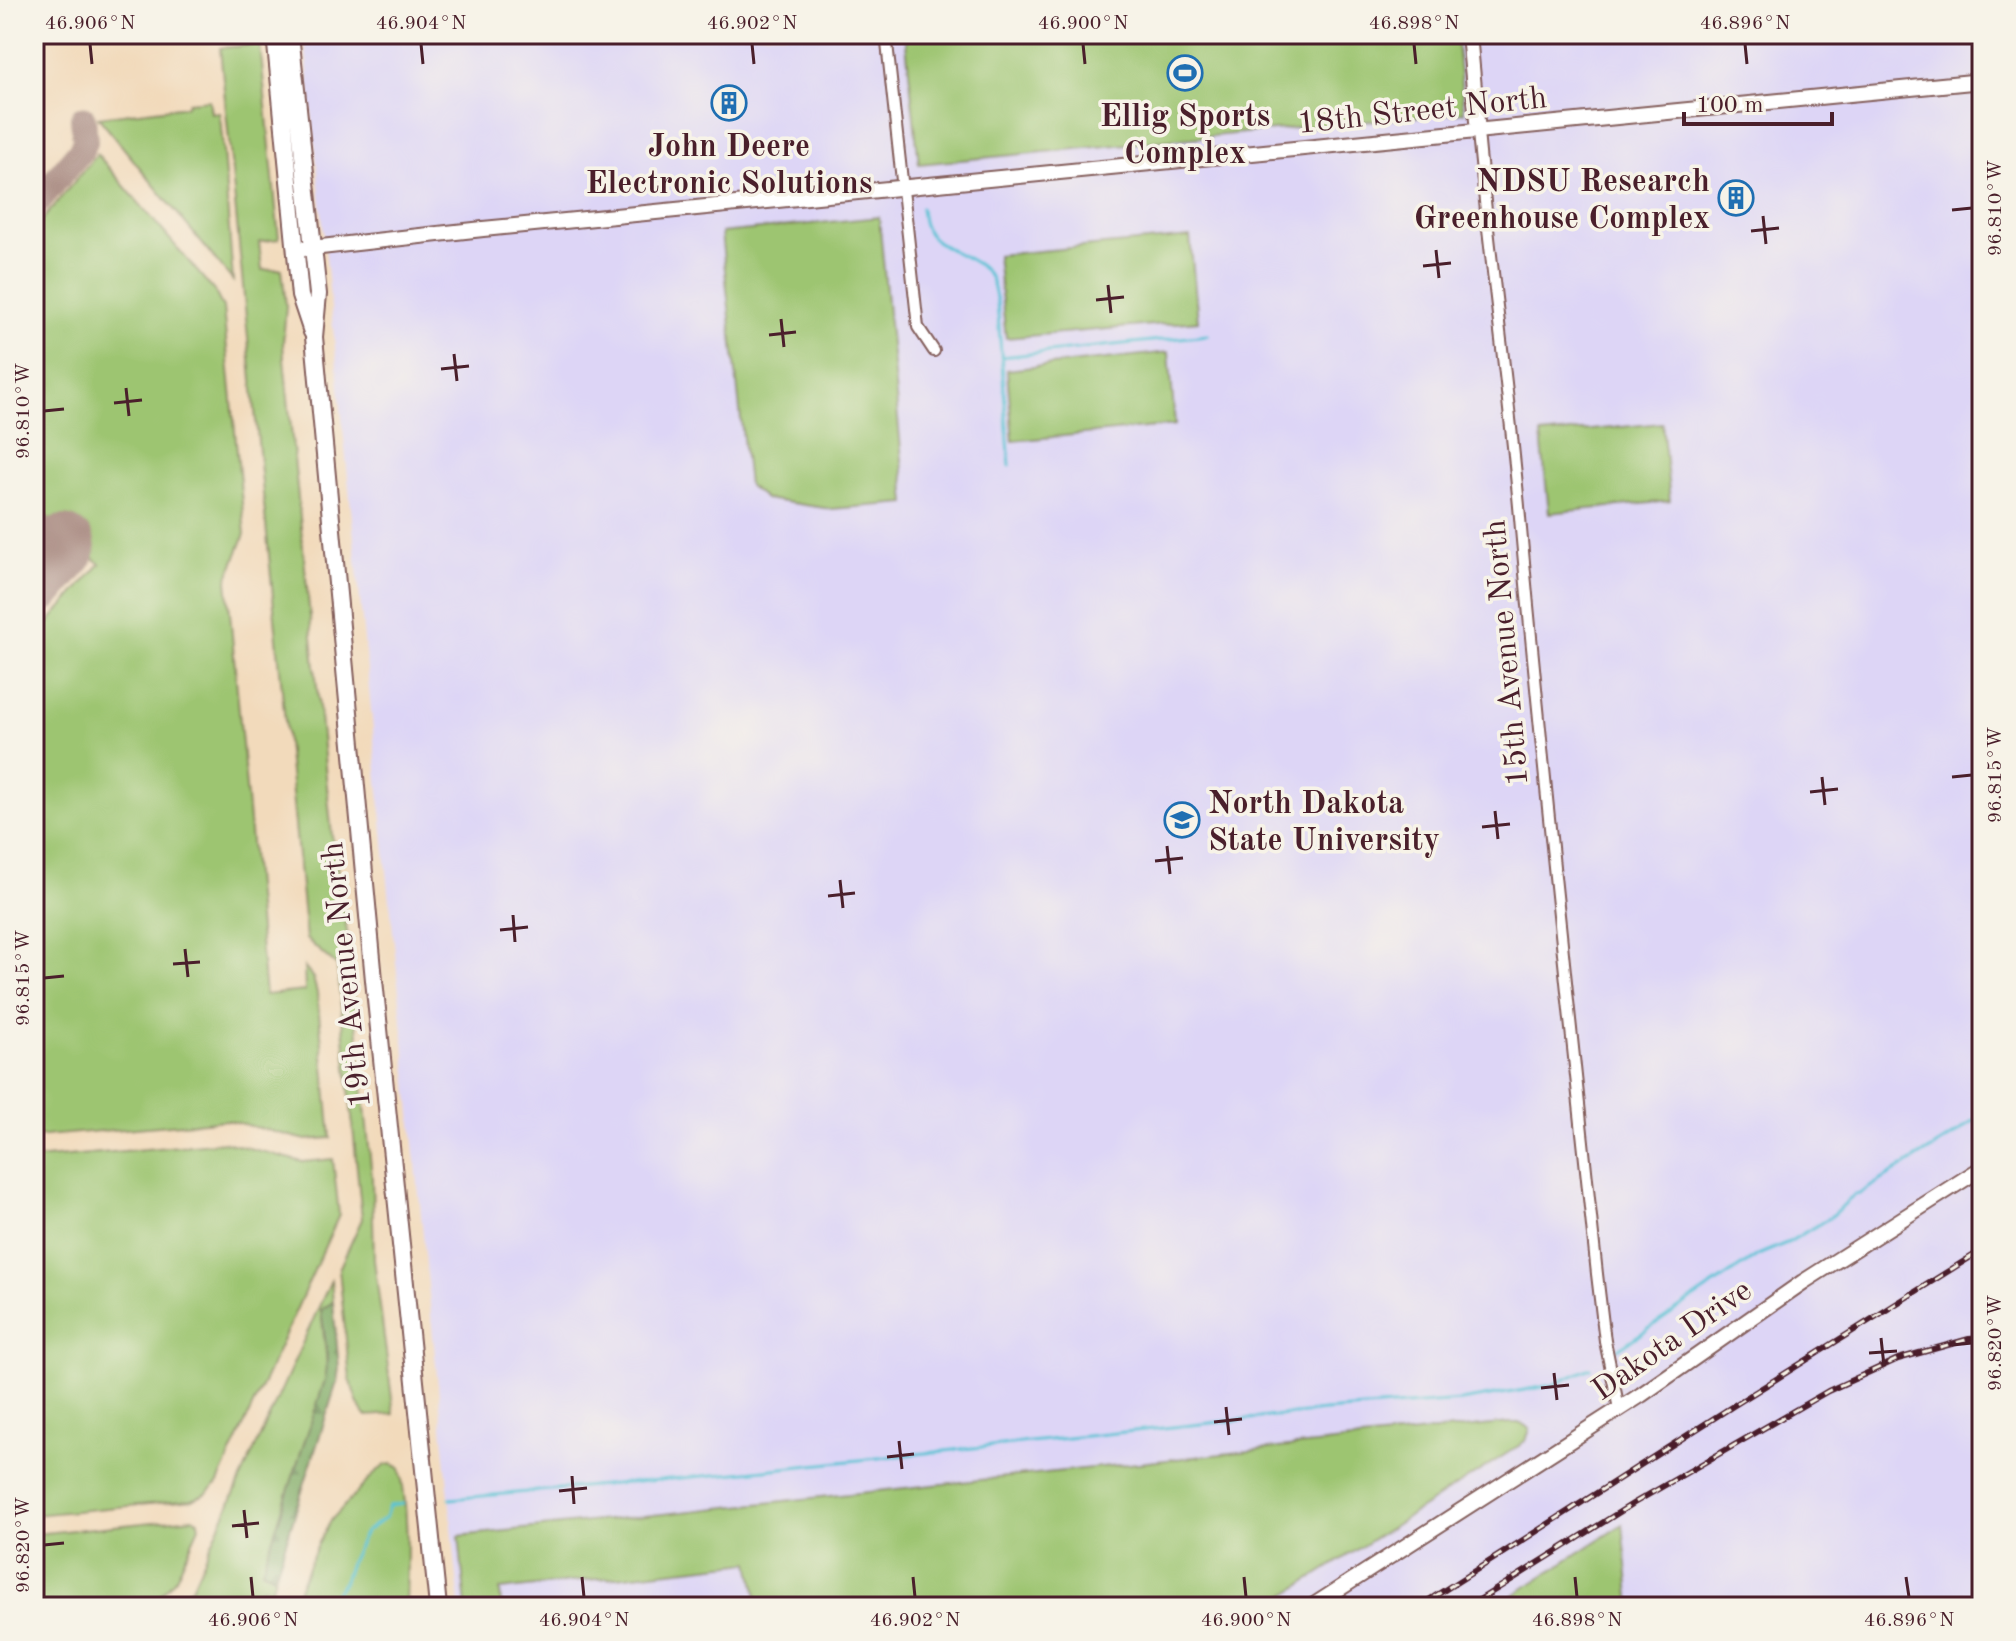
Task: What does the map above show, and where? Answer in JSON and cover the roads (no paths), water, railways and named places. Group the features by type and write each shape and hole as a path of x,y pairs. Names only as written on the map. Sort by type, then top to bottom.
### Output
{"main road":[{"name":"19th Avenue North","path":"275,34 304,249 318,294 314,337 378,1027 438,1607"},
{"name":"19th Avenue North","path":"290,34 304,249"}],"street":[{"path":"886,34 918,327 934,351"},
{"name":"15th Avenue North","path":"1469,34 1595,1258 1605,1341 1619,1409"},
{"name":"18th Street North","path":"304,249 1982,81"},
{"name":"Dakota Drive","path":"1311,1607 1619,1409 1803,1282 1982,1168"}],"waterway":[{"path":"921,208 923,223 930,235 984,269 990,277 997,302 1010,466"},
{"path":"1001,357 1208,335"},
{"path":"1618,1349 1758,1255 1789,1242 1832,1216 1855,1194 1982,1117"},
{"path":"450,1499 736,1473 1324,1411 1461,1401 1553,1385 1590,1368"},
{"path":"329,1607 365,1532 385,1518 389,1506 403,1504"}],"railway":[{"path":"1418,1607 1982,1250"},
{"path":"1468,1607 1634,1503 1828,1391 1898,1359 1982,1338"}],"place":[{"name":"Ellig Sports Complex","path":"1185,73"},
{"name":"John Deere Electronic Solutions","path":"729,103"},
{"name":"NDSU Research Greenhouse Complex","path":"1736,198"},
{"name":"North Dakota State University","path":"1182,820"}]}
